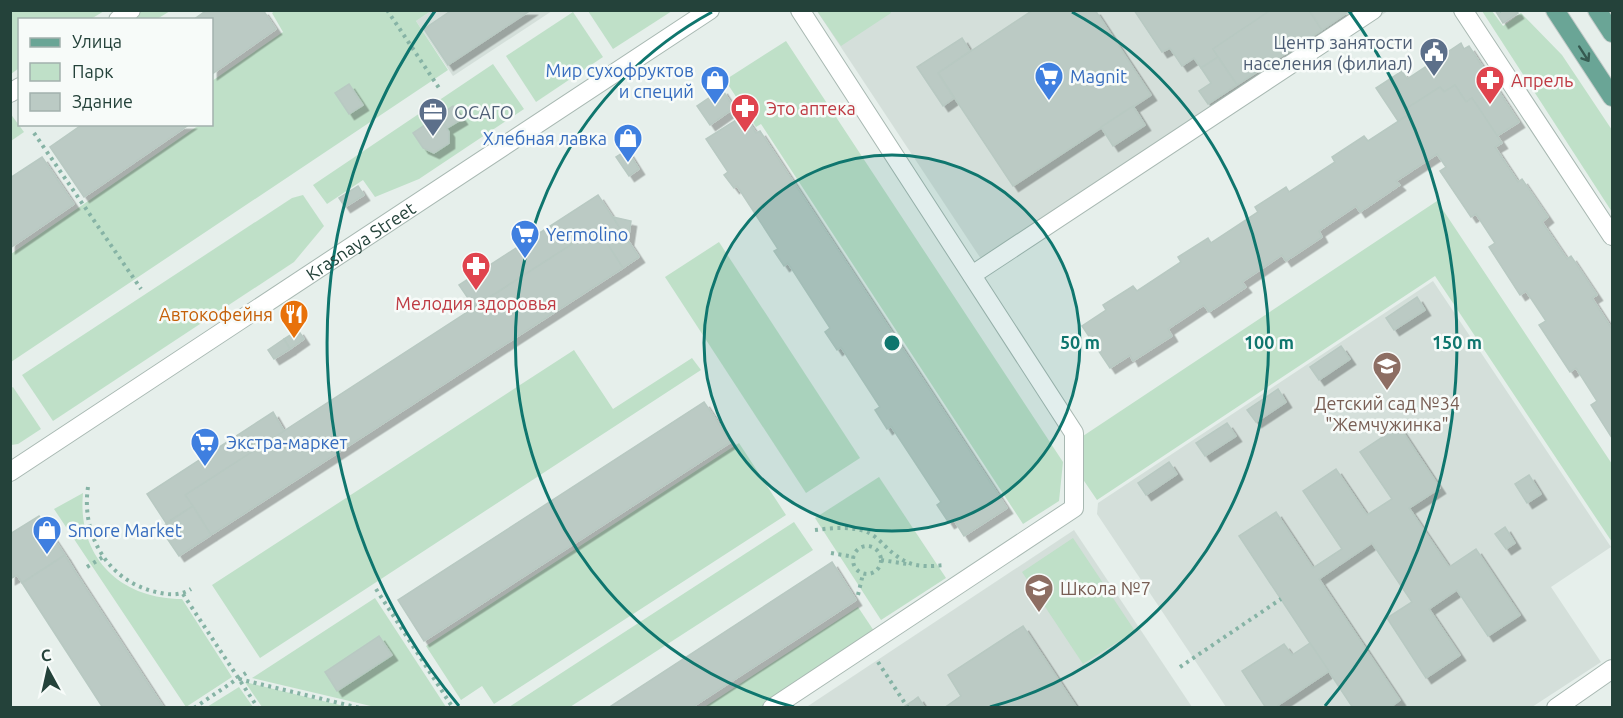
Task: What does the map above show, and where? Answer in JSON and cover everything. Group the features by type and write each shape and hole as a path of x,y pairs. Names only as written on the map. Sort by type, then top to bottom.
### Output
{"main road":[{"path":"1555,10 1612,97"},
{"path":"1597,10 1612,33"}],"street":[{"name":"Krasnaya Street","path":"14,468 710,10"},
{"path":"772,708 1074,508 1074,433 800,10"},
{"path":"972,275 1373,10"},
{"path":"1463,10 1612,236"},
{"path":"1556,708 1612,669"}],"path":[{"path":"387,10 441,91"},
{"path":"34,133 141,289"},
{"path":"88,487 87,519 94,543 116,572 143,588 163,593 183,594 191,589"},
{"path":"815,530 853,528 873,536 908,564"},
{"path":"870,547 873,536"},
{"path":"862,547 870,547 878,552 881,561 875,571 864,573 854,565 854,557 862,547"},
{"path":"831,553 854,557"},
{"path":"87,567 103,557"},
{"path":"881,561 923,566 945,565"},
{"path":"858,595 864,573"},
{"path":"376,589 453,708"},
{"path":"183,594 258,708"},
{"path":"1180,667 1281,599"},
{"path":"873,654 908,708"},
{"path":"194,708 246,673"},
{"path":"239,679 360,708"}],"shaded area":[{"path":"431,11 552,11 453,76 416,21"},
{"path":"817,11 1388,11 989,271"},
{"name":"Детский сад №34 \"Жемчужинка\"","path":"1433,281 1611,547 1551,587 1601,662 1532,707 1226,707 1097,514 1098,503"},
{"name":"Школа №7","path":"1074,530 1192,707 805,708"}],"green space":[{"path":"14,10 104,11 93,18 18,18 18,69 11,74 11,13"},
{"path":"276,10 431,11 416,21 448,70 11,362 11,254 198,126 213,126 213,80 283,32 272,13"},
{"path":"140,11 170,11 159,18 130,18"},
{"path":"588,11 672,11 613,49"},
{"path":"817,11 890,11 891,13 841,46"},
{"path":"1482,11 1492,11 1503,26 1521,13 1562,55 1612,130 1612,212"},
{"path":"573,12 603,57 536,102 506,56"},
{"path":"786,41 1063,462 1059,501 1023,524 761,124 756,127 725,80"},
{"path":"493,64 524,109 419,179 375,197 363,180 327,204 313,185"},
{"path":"10,113 24,132 10,141"},
{"path":"303,195 324,226 294,262 53,421 22,375 292,198"},
{"path":"1437,201 1612,464 1612,542 1435,276 1097,500 1080,475 1080,438"},
{"path":"719,242 860,458 806,493 665,277"},
{"path":"574,350 613,409 692,358 701,370 260,658 212,585"},
{"path":"13,387 41,429 18,444 11,445 10,389"},
{"path":"739,443 786,515 494,704 482,686 461,700 426,646"},
{"path":"879,477 946,578 881,620 815,518"},
{"path":"83,493 83,516 87,537 95,555 107,570 122,582 140,591 160,597 182,599 232,677 186,707 54,509"},
{"path":"794,522 813,550 570,707 509,707"},
{"path":"1073,538 1135,631 1083,664 1022,572"},
{"path":"375,598 446,707 375,707 252,678"},
{"path":"858,607 876,634 763,707 703,708"},
{"path":"245,682 348,707 262,707"},
{"path":"239,687 253,707 207,707"}],"building":[{"path":"207,10 263,10 276,29 213,73 213,18 196,18"},
{"path":"452,10 531,10 448,65 424,29"},
{"name":"Magnit","path":"1033,10 1095,10 1151,95 1013,186 938,73"},
{"path":"1134,10 1271,10 1213,49 1218,57 1201,68 1194,58 1182,66 1170,48 1162,52"},
{"path":"1271,10 1309,10 1322,30 1237,85 1213,49"},
{"path":"1309,10 1351,10 1322,30"},
{"path":"1495,10 1516,10 1518,13 1503,23"},
{"path":"962,38 970,51 938,73 954,98 943,106 917,67"},
{"path":"1461,43 1464,49 1469,46 1519,122 1497,136 1472,98 1466,102 1455,85 1444,92 1440,87 1404,110 1408,115 1398,121 1376,88 1402,71 1407,79"},
{"path":"1218,57 1237,85 1208,104 1199,91 1211,83 1201,68"},
{"path":"349,84 363,105 349,114 335,93"},
{"path":"1455,85 1466,102 1472,98 1502,143 1495,147 1518,182 1522,179 1548,217 1542,222 1567,259 1571,256 1597,295 1592,298 1612,329 1612,438 1591,405 1597,401 1576,368 1570,372 1539,325 1546,321 1526,291 1520,295 1489,247 1495,243 1476,214 1471,217 1440,171 1446,167 1437,154 1396,181 1400,185 1360,212 1356,206 1319,231 1322,237 1286,261 1282,255 1242,282 1246,287 1209,312 1204,305 1168,329 1172,336 1133,361 1130,355 1110,368 1082,326 1106,310 1103,305 1133,286 1137,291 1181,262 1178,257 1208,238 1211,243 1258,212 1255,207 1286,187 1289,192 1335,162 1332,157 1364,136 1368,141 1408,115 1404,110 1440,87 1444,92"},
{"path":"722,89 734,108 710,125 697,106"},
{"path":"453,106 462,119 447,128 438,116"},
{"path":"1133,106 1145,125 1113,146 1101,127"},
{"path":"744,115 756,133 760,131 1007,508 964,536 954,520 949,523 937,505 941,502 891,426 887,429 875,410 880,407 841,347 837,350 825,332 830,328 788,263 784,266 774,251 778,249 737,186 734,188 724,175 728,172 706,139"},
{"path":"438,116 449,132 449,143 434,153 423,148 413,133"},
{"path":"80,126 187,126 84,197 50,147"},
{"name":"Хлебная лавка","path":"627,150 639,169 629,176 616,157"},
{"path":"42,157 74,204 10,248 10,178"},
{"path":"358,186 364,195 345,207 339,198"},
{"path":"598,195 639,257 623,268 597,228 474,307 459,285"},
{"path":"613,217 631,221 628,241"},
{"path":"597,228 623,268 211,535 185,495"},
{"path":"1417,297 1425,310 1394,330 1386,318"},
{"name":"Автокофейня","path":"298,330 304,339 290,349 284,339"},
{"path":"284,339 290,349 274,359 268,350"},
{"path":"1341,346 1350,359 1319,380 1310,367"},
{"path":"1278,389 1286,402 1256,422 1247,410"},
{"path":"704,402 731,442 424,641 398,600"},
{"path":"273,412 284,431 185,495 193,506 166,523 147,494"},
{"path":"1227,423 1236,436 1205,456 1196,443"},
{"path":"1399,426 1440,488 1409,508 1449,567 1476,549 1520,615 1488,636 1457,590 1429,609 1460,655 1426,678 1387,618 1412,602 1372,543 1319,579 1400,700 1389,708 1353,708 1239,536 1276,512 1313,568 1342,549 1303,491 1336,469 1367,515 1392,499 1360,452"},
{"path":"1169,462 1177,474 1146,495 1138,483"},
{"path":"1529,475 1541,494 1527,503 1515,484"},
{"path":"193,506 211,535 179,556 160,528"},
{"path":"39,516 65,555 22,583 17,575 10,579 10,534"},
{"path":"1505,527 1515,543 1506,549 1495,534"},
{"path":"65,555 164,708 103,708 22,583"},
{"path":"832,562 856,600 691,708 608,708"},
{"path":"1023,626 1077,708 944,708 961,696 948,675"},
{"path":"379,636 392,655 337,691 325,672"},
{"path":"1310,643 1329,671 1274,708 1266,708 1242,671 1284,644 1292,655"},
{"path":"918,697 925,708 902,708 914,700"}],"place":[{"name":"Центр занятости населения (филиал)","path":"1434,78"},
{"name":"Magnit","path":"1049,102"},
{"name":"Мир сухофруктов и специй","path":"715,106"},
{"name":"Апрель","path":"1490,106"},
{"name":"Это аптека","path":"745,134"},
{"name":"ОСАГО","path":"433,138"},
{"name":"Хлебная лавка","path":"628,164"},
{"name":"Yermolino","path":"525,260"},
{"name":"Мелодия здоровья","path":"476,292"},
{"name":"Автокофейня","path":"294,340"},
{"name":"Детский сад №34 \"Жемчужинка\"","path":"1387,392"},
{"name":"Экстра-маркет","path":"205,468"},
{"name":"Smore Market","path":"47,556"},
{"name":"Школа №7","path":"1039,614"}]}
